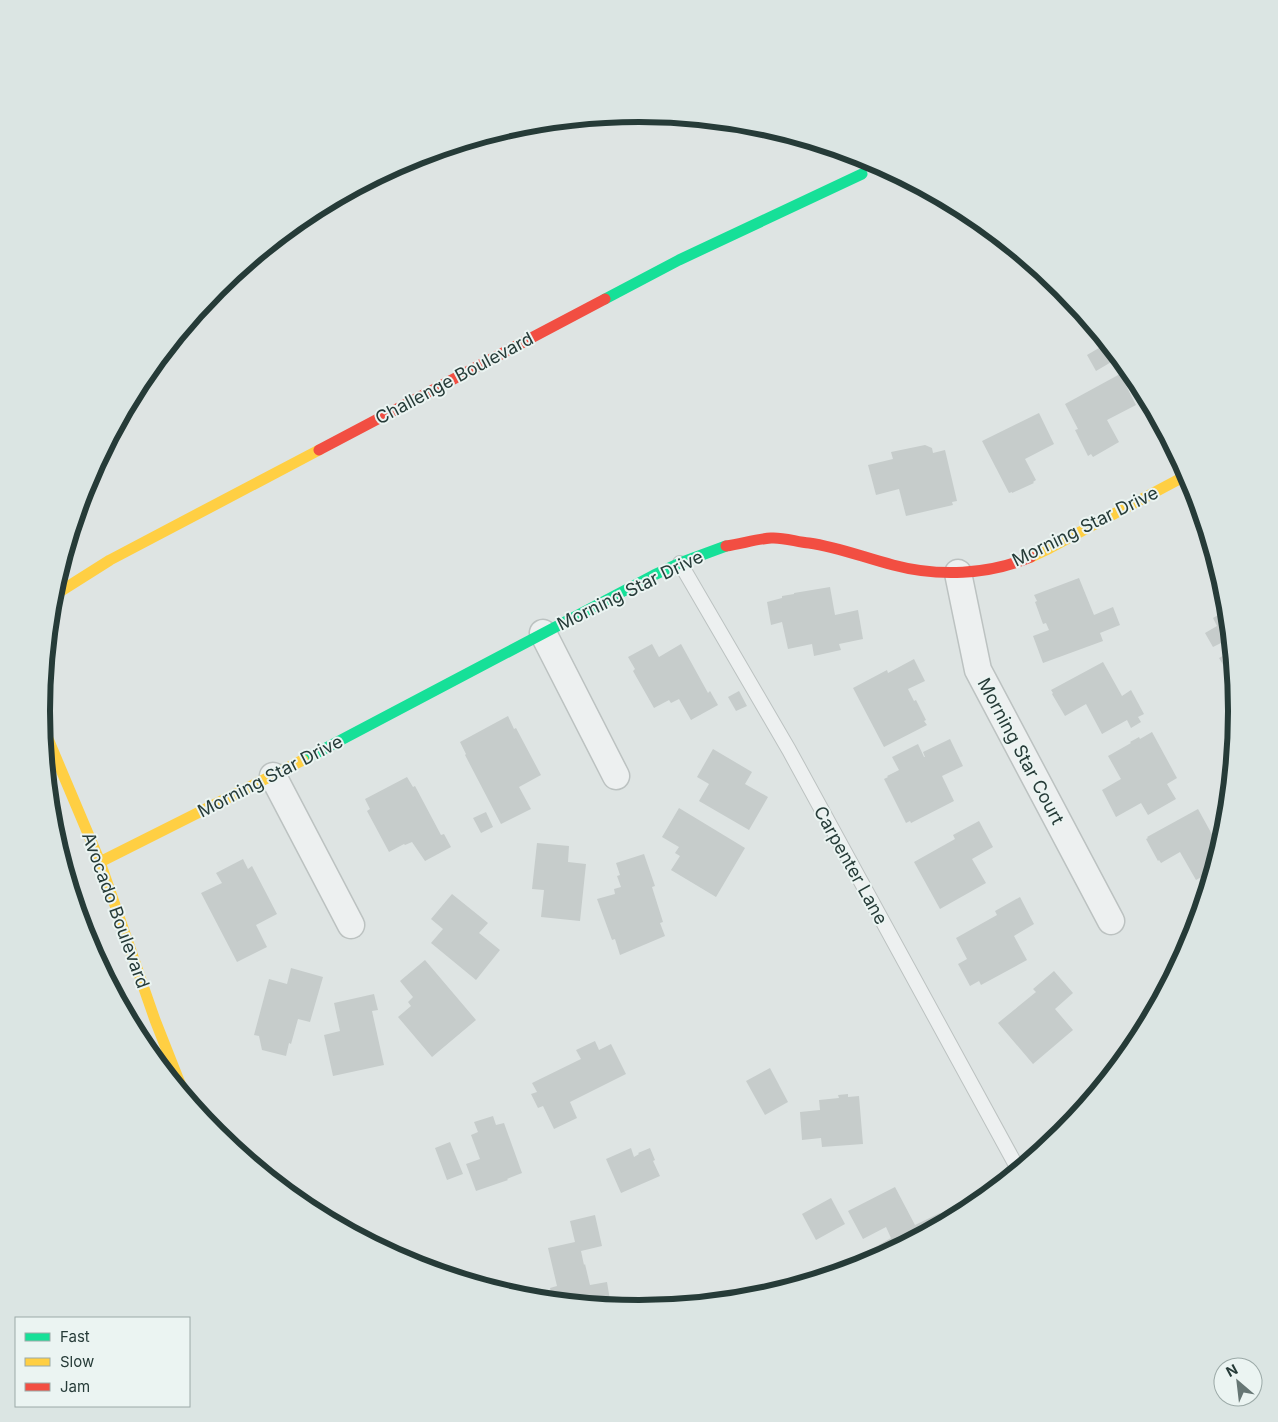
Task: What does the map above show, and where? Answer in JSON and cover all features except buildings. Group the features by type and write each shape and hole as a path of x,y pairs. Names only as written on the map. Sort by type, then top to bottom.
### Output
{"street":[{"name":"Challenge Boulevard","path":"62,590 110,560 670,264 862,174"},
{"name":"Morning Star Drive","path":"100,862 273,776 654,575 722,547 772,538 828,546 895,566 916,570 958,573 982,570 1028,558 1050,548 1179,478"},
{"name":"Morning Star Court","path":"958,573 978,670 1111,921"},
{"path":"544,632 616,776"},
{"name":"Avocado Boulevard","path":"51,746 100,862 155,1020 177,1076"},
{"path":"273,776 351,925"}],"lane":[{"name":"Carpenter Lane","path":"680,563 789,750 1015,1164"}],"traffic: fast":[{"path":"605,299 679,260 862,174"},
{"path":"303,760 654,575 726,546"}],"traffic: slow":[{"path":"62,590 110,560 319,450"},
{"path":"1031,557 1180,479"},
{"path":"51,746 100,862 155,1020 177,1076"},
{"path":"100,862 303,760"}],"traffic: jam":[{"path":"319,450 605,299"},
{"path":"726,546 780,538 830,547 910,569 945,572 980,571 998,568 1031,557"}]}
